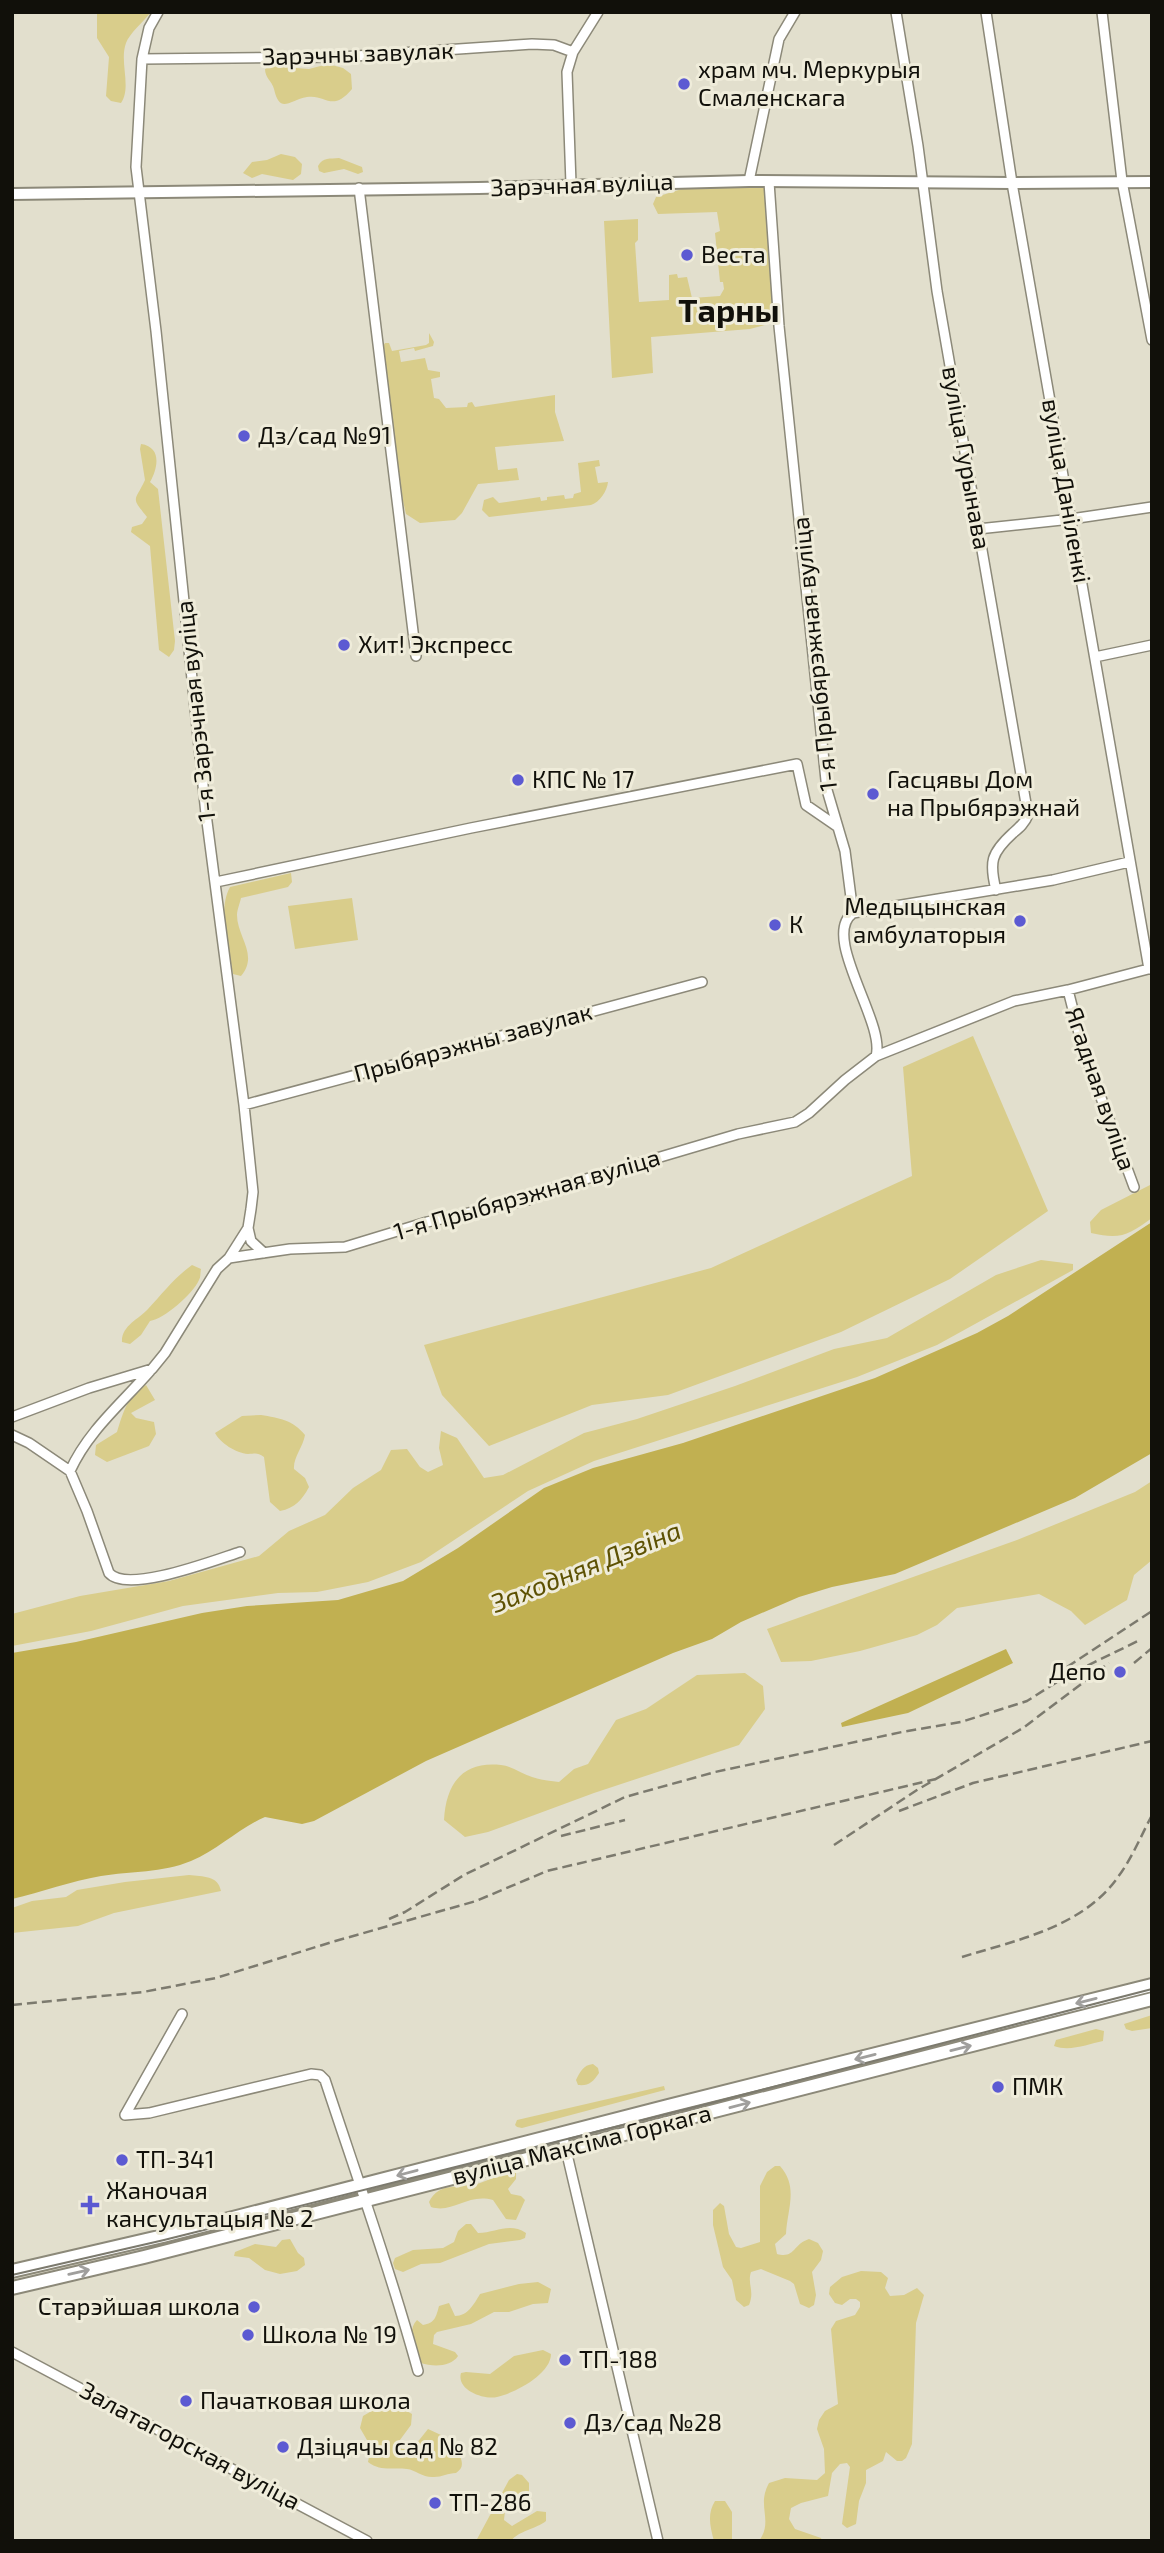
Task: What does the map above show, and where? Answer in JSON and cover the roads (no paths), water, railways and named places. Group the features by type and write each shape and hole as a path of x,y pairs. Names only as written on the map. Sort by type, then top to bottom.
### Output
{"main road":[{"name":"вуліца Максіма Горкага","path":"16,2270 163,2236 1152,1985"},
{"name":"вуліца Максіма Горкага","path":"18,2286 144,2257 1152,1999"}],"street":[{"name":"1-я Зарэчная вуліца","path":"70,1471 76,1456 116,1406 165,1353 216,1269 229,1258 248,1228 253,1192 206,814 156,331 136,167 142,59 149,28 159,12"},
{"path":"570,184 567,72 573,52 598,12"},
{"path":"749,180 779,39 795,12"},
{"name":"вуліца Гурынава","path":"897,12 937,291 1028,815 1025,822 994,855 991,869 996,890"},
{"name":"вуліца Даніленкі","path":"986,12 1012,183 1129,862 1150,968"},
{"path":"1102,12 1122,181 1152,340"},
{"name":"Зарэчны завулак","path":"142,59 341,57 533,44 554,45 573,52"},
{"name":"Зарэчная вуліца","path":"12,194 478,188 749,180 923,183 1152,182"},
{"name":"1-я Прыбярэжная вуліца","path":"229,1258 290,1249 345,1247 427,1222 528,1200 542,1192 738,1134 795,1122 876,1056 877,1034 848,961 844,924 846,918 853,913 845,851 827,790 779,326 769,182"},
{"path":"359,188 416,656"},
{"path":"978,529 1152,507"},
{"path":"1095,657 1152,645"},
{"path":"216,882 471,828 797,764 806,805 838,827"},
{"path":"853,913 1053,880 1129,862"},
{"path":"876,1056 1014,1001 1150,968"},
{"name":"Прыбярэжны завулак","path":"244,1105 702,982"},
{"name":"Ягадная вуліца","path":"1068,990 1083,1049 1134,1187"},
{"path":"248,1228 251,1241 264,1253"},
{"path":"12,1417 89,1388 152,1369"},
{"path":"12,1435 29,1443 70,1471 112,1577 123,1580 145,1579 240,1552"},
{"path":"182,2014 125,2115 149,2113 311,2074 320,2075 325,2080 365,2199 418,2371"},
{"path":"671,2105 676,2121"},
{"path":"562,2133 658,2541"},
{"path":"16,2270 18,2286"},
{"name":"Залатагорская вуліца","path":"12,2352 367,2541"}],"water":[{"name":"Заходняя Дзвіна","path":"1152,1222 1152,1453 1075,1498 895,1574 799,1597 741,1622 712,1639 673,1653 426,1761 314,1821 302,1824 265,1817 201,1856 180,1865 90,1878 12,1899 12,1653 76,1642 202,1613 247,1606 338,1600 403,1581 458,1548 544,1488 593,1468 683,1443 875,1378 977,1333 1008,1316"},
{"path":"1006,1649 1013,1663 908,1713 842,1727 841,1723"}],"tram line":[{"path":"12,2275 164,2240 711,2103 1152,1989"}],"railway":[{"path":"1067,1667 1152,1611"},
{"path":"389,1919 464,1875 625,1797 715,1772 961,1722 1027,1701 1068,1675 1140,1640"},
{"path":"1134,1663 1152,1648"},
{"path":"834,1845 917,1790 1023,1728 1109,1663"},
{"path":"899,1811 973,1783 1152,1741"},
{"path":"12,2005 143,1992 216,1978 476,1901 547,1871 936,1779"},
{"path":"962,1957 1048,1929 1087,1908 1104,1894 1118,1877 1152,1815"},
{"path":"561,1836 625,1820"}],"place":[{"name":"храм мч. Меркурыя Смаленскага","path":"684,84"},
{"name":"Веста","path":"687,255"},
{"name":"Дз/сад №91","path":"244,436"},
{"name":"Хит! Экспресс","path":"344,645"},
{"name":"КПС № 17","path":"518,780"},
{"name":"Гасцявы Дом на Прыбярэжнай","path":"873,794"},
{"name":"Медыцынская амбулаторыя","path":"1020,921"},
{"name":"К","path":"775,925"},
{"name":"Депо","path":"1120,1672"},
{"name":"ПМК","path":"998,2087"},
{"name":"ТП-341","path":"122,2160"},
{"name":"Жаночая кансультацыя № 2","path":"90,2205"},
{"name":"Старэйшая школа","path":"254,2307"},
{"name":"Школа № 19","path":"248,2335"},
{"name":"ТП-188","path":"565,2360"},
{"name":"Пачатковая школа","path":"186,2401"},
{"name":"Дз/сад №28","path":"570,2423"},
{"name":"Дзіцячы сад № 82","path":"283,2447"},
{"name":"ТП-286","path":"435,2503"}],"district":[{"name":"Тарны","path":"729,311"}]}
